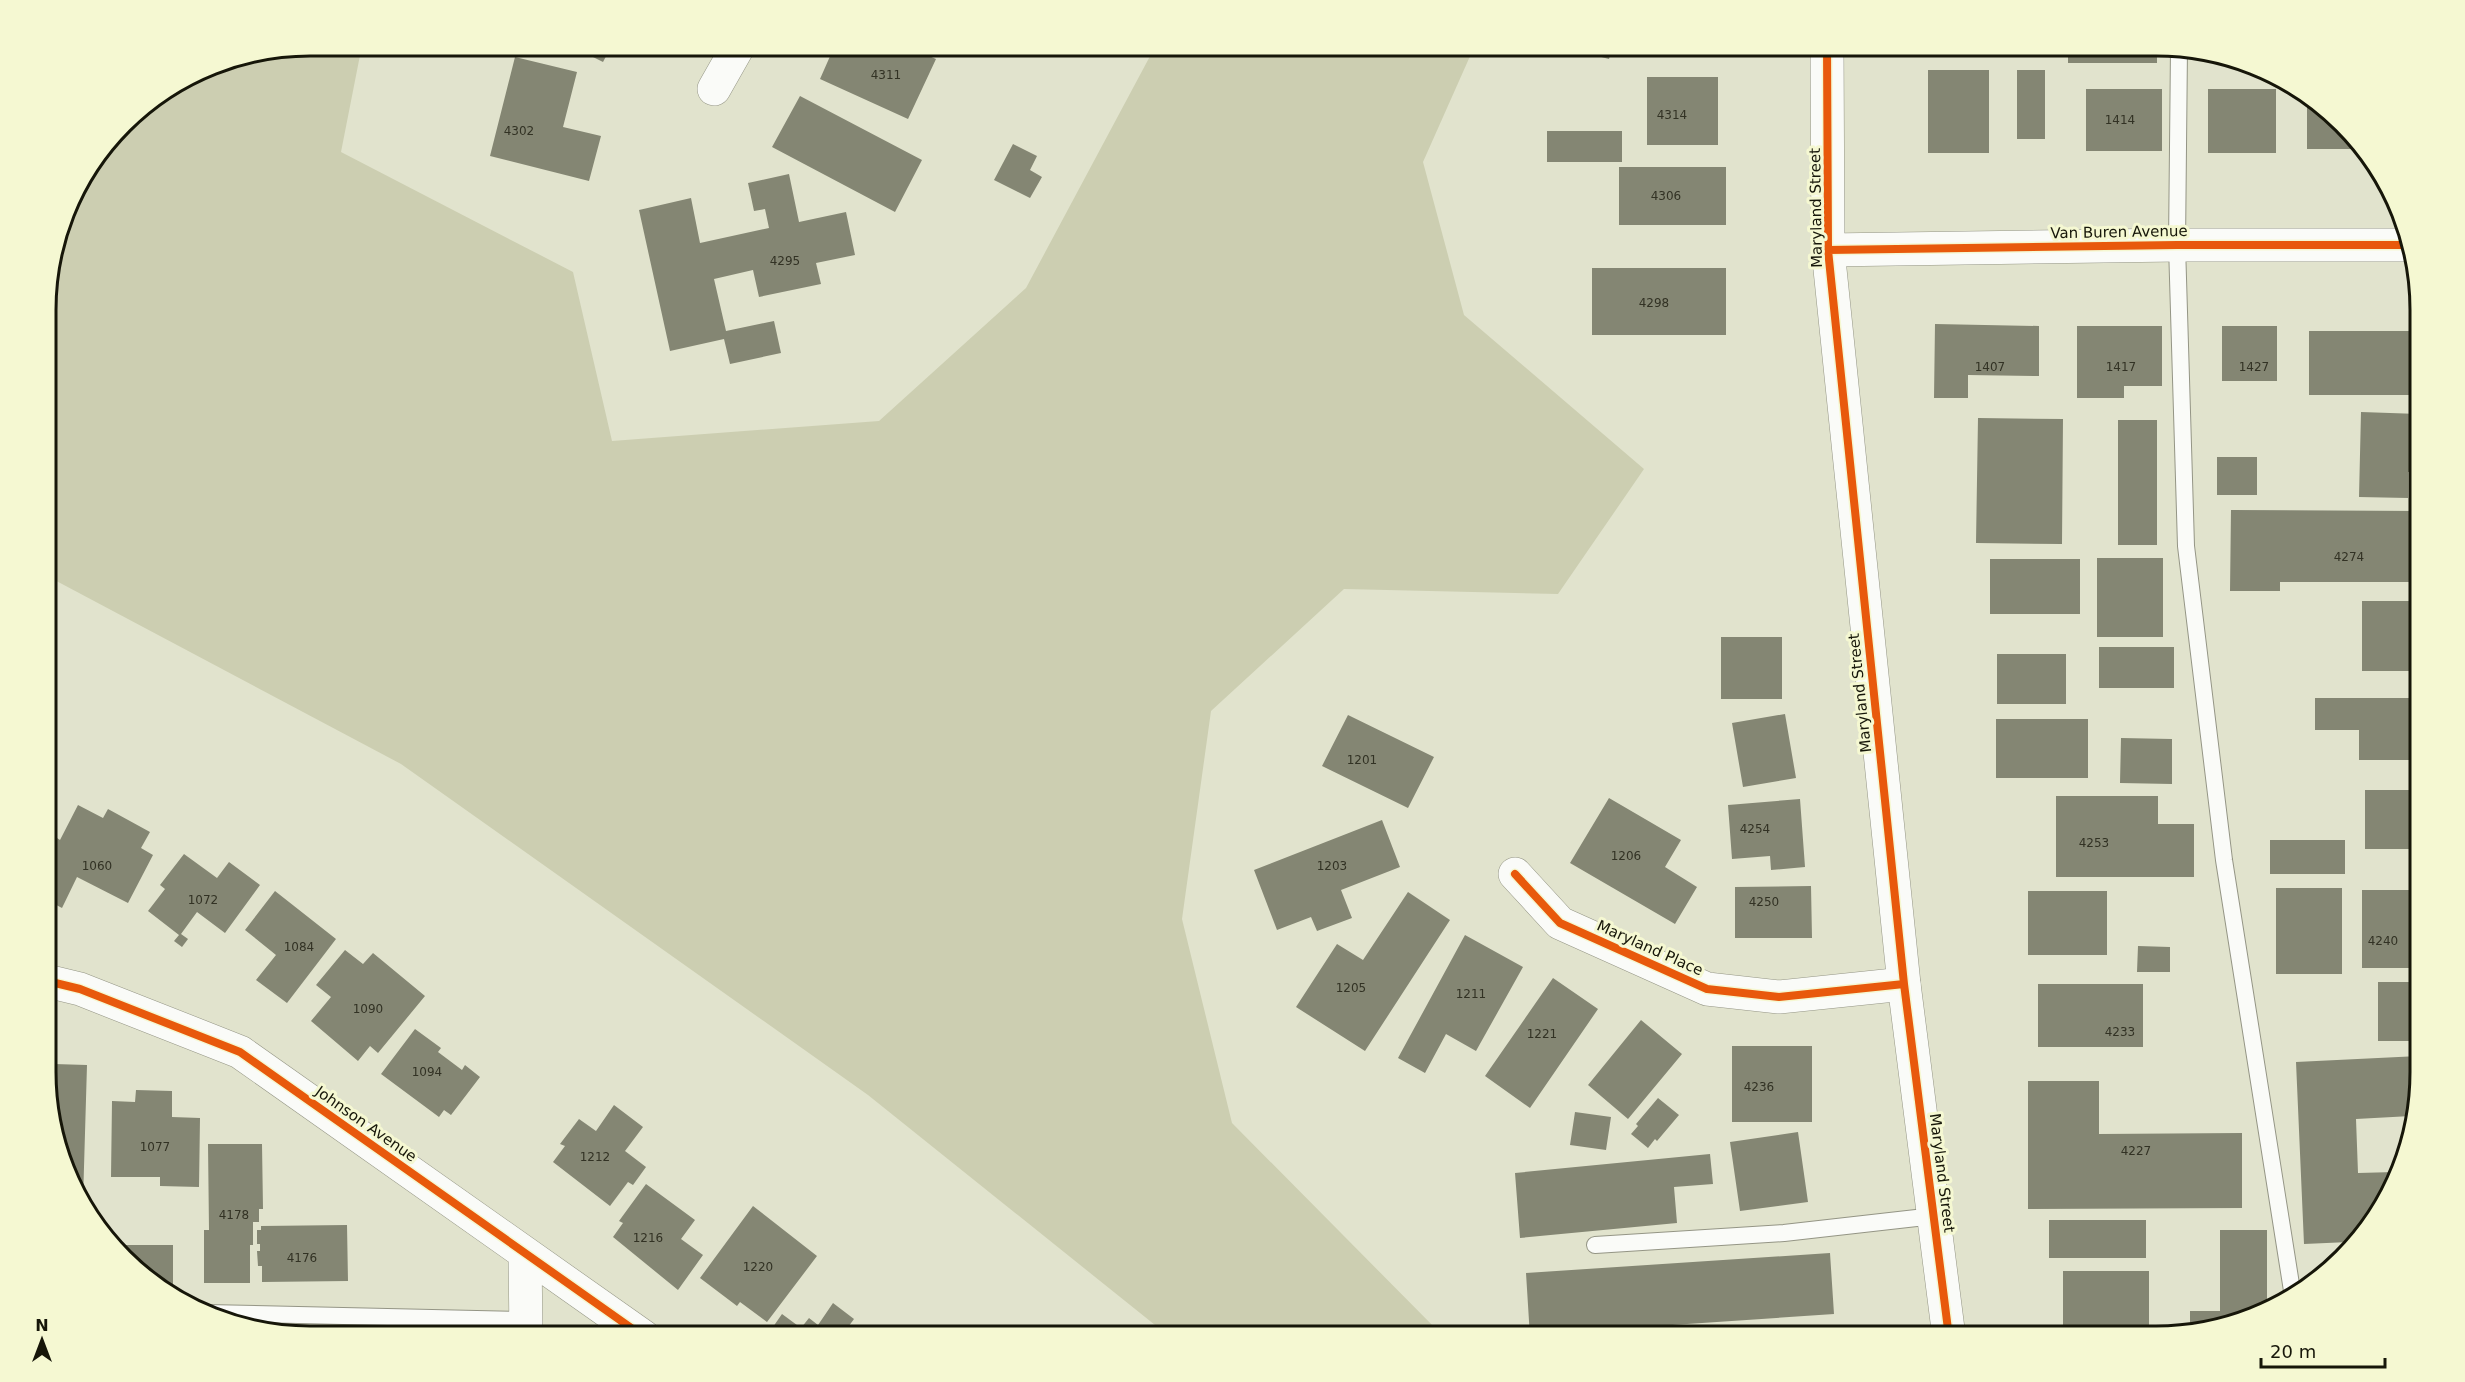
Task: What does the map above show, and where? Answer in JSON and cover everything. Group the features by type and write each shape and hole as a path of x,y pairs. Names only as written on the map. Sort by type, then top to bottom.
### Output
{"street":[{"path":"714,89 733,56"},
{"name":"Maryland Street","path":"1827,56 1828,250 1904,984 1948,1326"},
{"name":"Van Buren Avenue","path":"1828,250 2177,245 2401,245"},
{"name":"Maryland Place","path":"1515,874 1560,923 1707,988 1779,997 1904,984"},
{"name":"Johnson Avenue","path":"56,983 80,988 240,1052 628,1326"},
{"path":"525,1253 526,1326"}],"lane":[{"path":"2179,57 2177,245 2186,546 2224,860 2291,1287"},
{"path":"1595,1245 1784,1233 1934,1216"},
{"path":"232,1314 483,1326"}],"green space":[{"path":"293,56 360,56 341,152 573,272 612,441 879,421 1026,288 1150,56 1470,56 1423,162 1464,315 1644,469 1558,594 1344,589 1211,711 1182,919 1232,1123 1433,1326 1156,1326 868,1095 401,764 56,581 56,293 60,260 75,212 98,168 130,130 168,98 212,75 260,60"}],"building":[{"path":"591,56 606,56 603,62"},
{"path":"830,56 929,56 936,59 908,119 820,79"},
{"path":"2068,56 2157,56 2157,63 2068,63"},
{"path":"515,57 577,72 563,127 601,136 589,181 490,156"},
{"path":"1928,70 1989,70 1989,153 1928,153"},
{"path":"2017,70 2045,70 2045,139 2017,139"},
{"path":"1647,77 1718,77 1718,145 1647,145"},
{"path":"2086,89 2162,89 2162,151 2086,151"},
{"path":"2208,89 2276,89 2276,153 2208,153"},
{"path":"800,96 922,160 895,212 772,147"},
{"path":"2307,106 2335,130 2352,149 2307,149"},
{"path":"1547,131 1622,131 1622,162 1547,162"},
{"path":"1013,144 1037,156 1030,170 1042,177 1030,198 994,180"},
{"path":"1619,167 1726,167 1726,225 1619,225"},
{"path":"789,174 799,222 846,212 855,255 816,263 821,284 759,297 753,270 714,279 726,331 774,321 781,353 730,364 724,339 670,351 639,210 691,198 700,243 769,228 765,209 754,211 748,183"},
{"path":"1592,268 1726,268 1726,335 1592,335"},
{"path":"1935,324 2039,326 2039,376 1968,375 1968,398 1934,398"},
{"path":"2077,326 2162,326 2162,386 2124,386 2124,398 2077,398"},
{"path":"2222,326 2277,326 2277,381 2222,381"},
{"path":"2309,331 2410,331 2410,395 2309,395"},
{"path":"2361,412 2410,414 2408,498 2359,497"},
{"path":"1978,418 2063,419 2062,544 1976,543"},
{"path":"2118,420 2157,420 2157,545 2118,545"},
{"path":"2217,457 2257,457 2257,495 2217,495"},
{"path":"2231,510 2410,511 2410,582 2280,582 2280,591 2230,591"},
{"path":"2097,558 2163,558 2163,637 2097,637"},
{"path":"1990,559 2080,559 2080,614 1990,614"},
{"path":"2362,601 2410,601 2410,671 2362,671"},
{"path":"1721,637 1782,637 1782,699 1721,699"},
{"path":"2099,647 2174,647 2174,688 2099,688"},
{"path":"1997,654 2066,654 2066,704 1997,704"},
{"path":"2315,698 2410,698 2410,760 2359,760 2359,730 2315,730"},
{"path":"1785,714 1796,778 1743,787 1732,723"},
{"path":"1348,715 1434,757 1408,808 1322,766"},
{"path":"1996,719 2088,719 2088,778 1996,778"},
{"path":"2121,738 2172,739 2172,784 2120,783"},
{"path":"2365,790 2410,790 2410,849 2365,849"},
{"path":"2056,796 2158,796 2158,824 2194,824 2194,877 2056,877"},
{"path":"1609,798 1681,840 1665,867 1697,887 1675,924 1570,863"},
{"path":"1800,799 1805,867 1771,870 1770,856 1732,859 1728,805"},
{"path":"78,805 103,818 108,809 150,832 141,848 153,855 128,903 77,877 62,908 56,905 56,837 60,840"},
{"path":"1382,820 1400,867 1341,890 1352,918 1317,931 1311,917 1277,930 1254,870"},
{"path":"2270,840 2345,840 2345,874 2270,874"},
{"path":"184,854 217,878 229,862 260,885 225,933 197,912 181,934 188,939 182,947 174,941 179,935 148,911 165,889 160,885"},
{"path":"1811,886 1812,938 1735,938 1735,887"},
{"path":"2276,888 2342,888 2342,974 2276,974"},
{"path":"2362,890 2410,890 2410,968 2362,968"},
{"path":"275,891 336,939 287,1003 256,980 276,955 245,930"},
{"path":"2028,891 2107,891 2107,955 2028,955"},
{"path":"1408,892 1450,920 1365,1051 1296,1007 1337,944 1363,960"},
{"path":"1465,935 1523,967 1476,1051 1446,1034 1425,1073 1398,1058"},
{"path":"2138,946 2170,947 2170,972 2137,972"},
{"path":"345,950 363,964 373,953 425,996 378,1053 370,1046 358,1061 311,1021 331,997 316,985"},
{"path":"1553,978 1598,1009 1530,1108 1485,1076"},
{"path":"2378,982 2410,982 2410,1041 2378,1041"},
{"path":"2038,984 2143,984 2143,1047 2038,1047"},
{"path":"1641,1020 1682,1054 1628,1119 1588,1085"},
{"path":"415,1029 441,1048 438,1052 462,1070 465,1065 480,1077 451,1115 444,1110 439,1117 381,1074"},
{"path":"1732,1046 1812,1046 1812,1122 1732,1122"},
{"path":"2410,1056 2406,1116 2356,1119 2358,1173 2389,1172 2367,1214 2344,1242 2304,1244 2296,1062"},
{"path":"56,1064 87,1065 83,1187 69,1154 60,1122"},
{"path":"2028,1081 2099,1081 2099,1134 2242,1133 2242,1208 2028,1209"},
{"path":"136,1090 172,1091 172,1117 200,1118 199,1187 160,1186 160,1177 111,1177 112,1101 135,1102"},
{"path":"1658,1098 1679,1115 1648,1148 1631,1134 1638,1126 1636,1124"},
{"path":"614,1105 643,1127 625,1151 646,1167 633,1185 628,1182 610,1206 553,1162 565,1146 560,1144 579,1119 596,1131"},
{"path":"1575,1112 1611,1117 1606,1150 1570,1145"},
{"path":"1798,1132 1808,1202 1740,1211 1730,1142"},
{"path":"208,1144 262,1144 263,1209 259,1209 259,1222 253,1222 253,1245 250,1245 250,1283 204,1283 204,1230 209,1230"},
{"path":"1710,1154 1713,1184 1674,1187 1677,1223 1520,1238 1515,1173"},
{"path":"646,1184 695,1220 681,1239 703,1255 678,1290 613,1237 623,1223 619,1221"},
{"path":"753,1206 817,1256 767,1322 740,1302 737,1306 700,1278"},
{"path":"2049,1220 2146,1220 2146,1258 2049,1258"},
{"path":"347,1225 348,1281 262,1282 262,1266 258,1266 257,1251 260,1251 260,1244 257,1244 257,1230 261,1230 261,1226"},
{"path":"2220,1230 2267,1230 2267,1300 2221,1318 2190,1324 2190,1311 2220,1311"},
{"path":"124,1245 173,1245 173,1285 155,1274"},
{"path":"1830,1253 1834,1314 1657,1326 1529,1326 1526,1273"},
{"path":"2063,1271 2149,1271 2149,1326 2063,1326"},
{"path":"833,1303 854,1319 849,1326 803,1326 809,1318 818,1325"},
{"path":"782,1314 798,1326 774,1326"}],"cycle path":[{"path":"1827,56 1828,250 1904,984 1948,1326"},
{"path":"1828,250 2177,245 2401,245"},
{"path":"1515,874 1560,923 1707,989 1779,997 1904,984"},
{"path":"56,983 80,989 240,1052 628,1326"}]}
